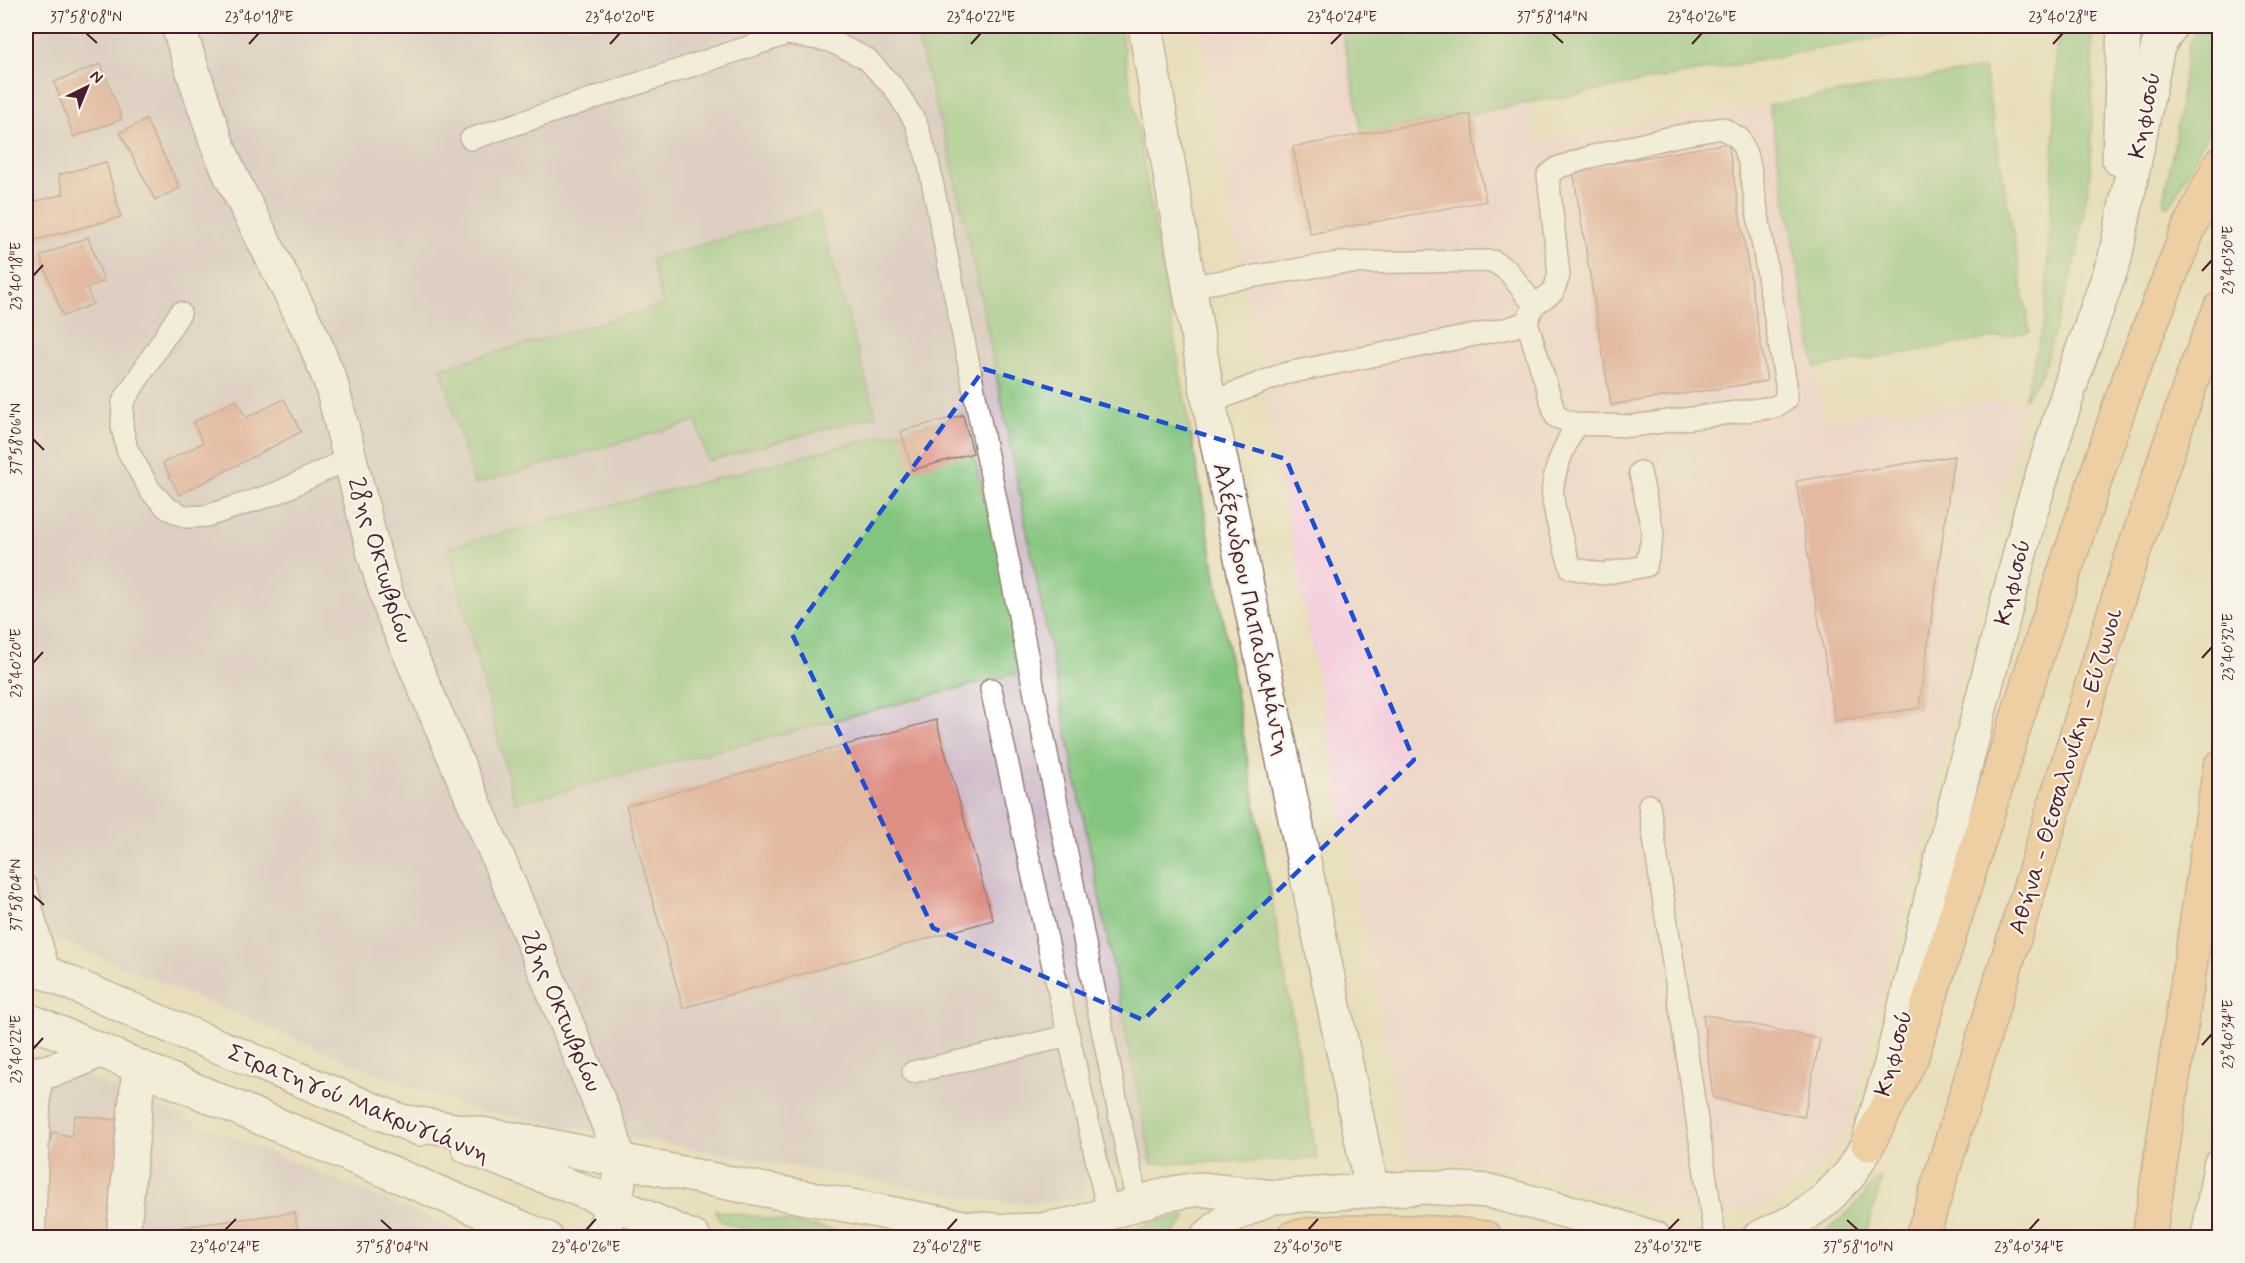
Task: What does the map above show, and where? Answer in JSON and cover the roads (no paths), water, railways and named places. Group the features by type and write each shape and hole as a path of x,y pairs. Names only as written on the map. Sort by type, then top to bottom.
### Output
{"highway":[{"path":"1868,1144 1912,1056 2032,669 2126,387 2189,228 2220,164"},
{"name":"Αθήνα - Θεσσαλονίκη - Εύζωνοι","path":"1922,1238 2126,574 2196,368 2220,309"},
{"path":"2149,1238 2220,767"},
{"path":"1292,1238 1308,1234 1382,1231 1451,1233 1486,1238"}],"street":[{"name":"28ης Οκτωβρίου","path":"178,26 216,141 312,336 331,383 374,554 392,612 591,1079 620,1160"},
{"name":"Αλέξανδρου Παπαδιαμάντη","path":"1144,26 1191,286 1209,403 1372,1190"},
{"path":"2115,258 2124,26"},
{"name":"Κηφισού","path":"1758,1238 1795,1221 1823,1202 1850,1174 1868,1144 1891,1064 2030,514 2074,374 2115,258 2158,45 2171,26"},
{"name":"Στρατηγού Μακρυγιάννη","path":"38,969 400,1121 614,1203 694,1238"},
{"path":"28,1238 30,1074 73,1063 101,1050 119,1004"},
{"name":"Στρατηγού Μακρυγιάννη","path":"26,1019 546,1238"},
{"path":"123,1238 139,1067"},
{"path":"400,1121 536,1143 724,1183 968,1228 1006,1231 1041,1230 1078,1223 1167,1194 1199,1190 1274,1197 1425,1187 1489,1191 1535,1202 1654,1238"},
{"path":"600,1238 614,1203 620,1179 620,1160"},
{"path":"2208,1238 2220,1166"},
{"path":"1206,1238 1232,1216 1274,1197"}],"lane":[{"path":"471,139 787,34 830,41 867,59 895,89 916,123 928,161 1122,1208"},
{"path":"1191,286 1340,263 1493,261 1508,271 1531,313 1556,417 1576,424 1632,426 1775,407 1786,400 1786,384 1749,162 1740,139 1722,128 1672,137 1593,156 1557,168 1548,176 1558,275 1553,292 1531,313 1509,328 1283,374 1209,403"},
{"path":"180,313 123,402 122,427 127,449 150,490 168,508 186,517 207,516 277,493 350,458"},
{"path":"1576,424 1560,458 1552,488 1560,531 1571,568 1602,574 1646,566 1653,534 1640,472"},
{"path":"991,688 1068,1036 1122,1208"},
{"path":"1649,805 1716,1238"},
{"path":"26,886 38,969"},
{"path":"913,1072 1068,1036"}]}
